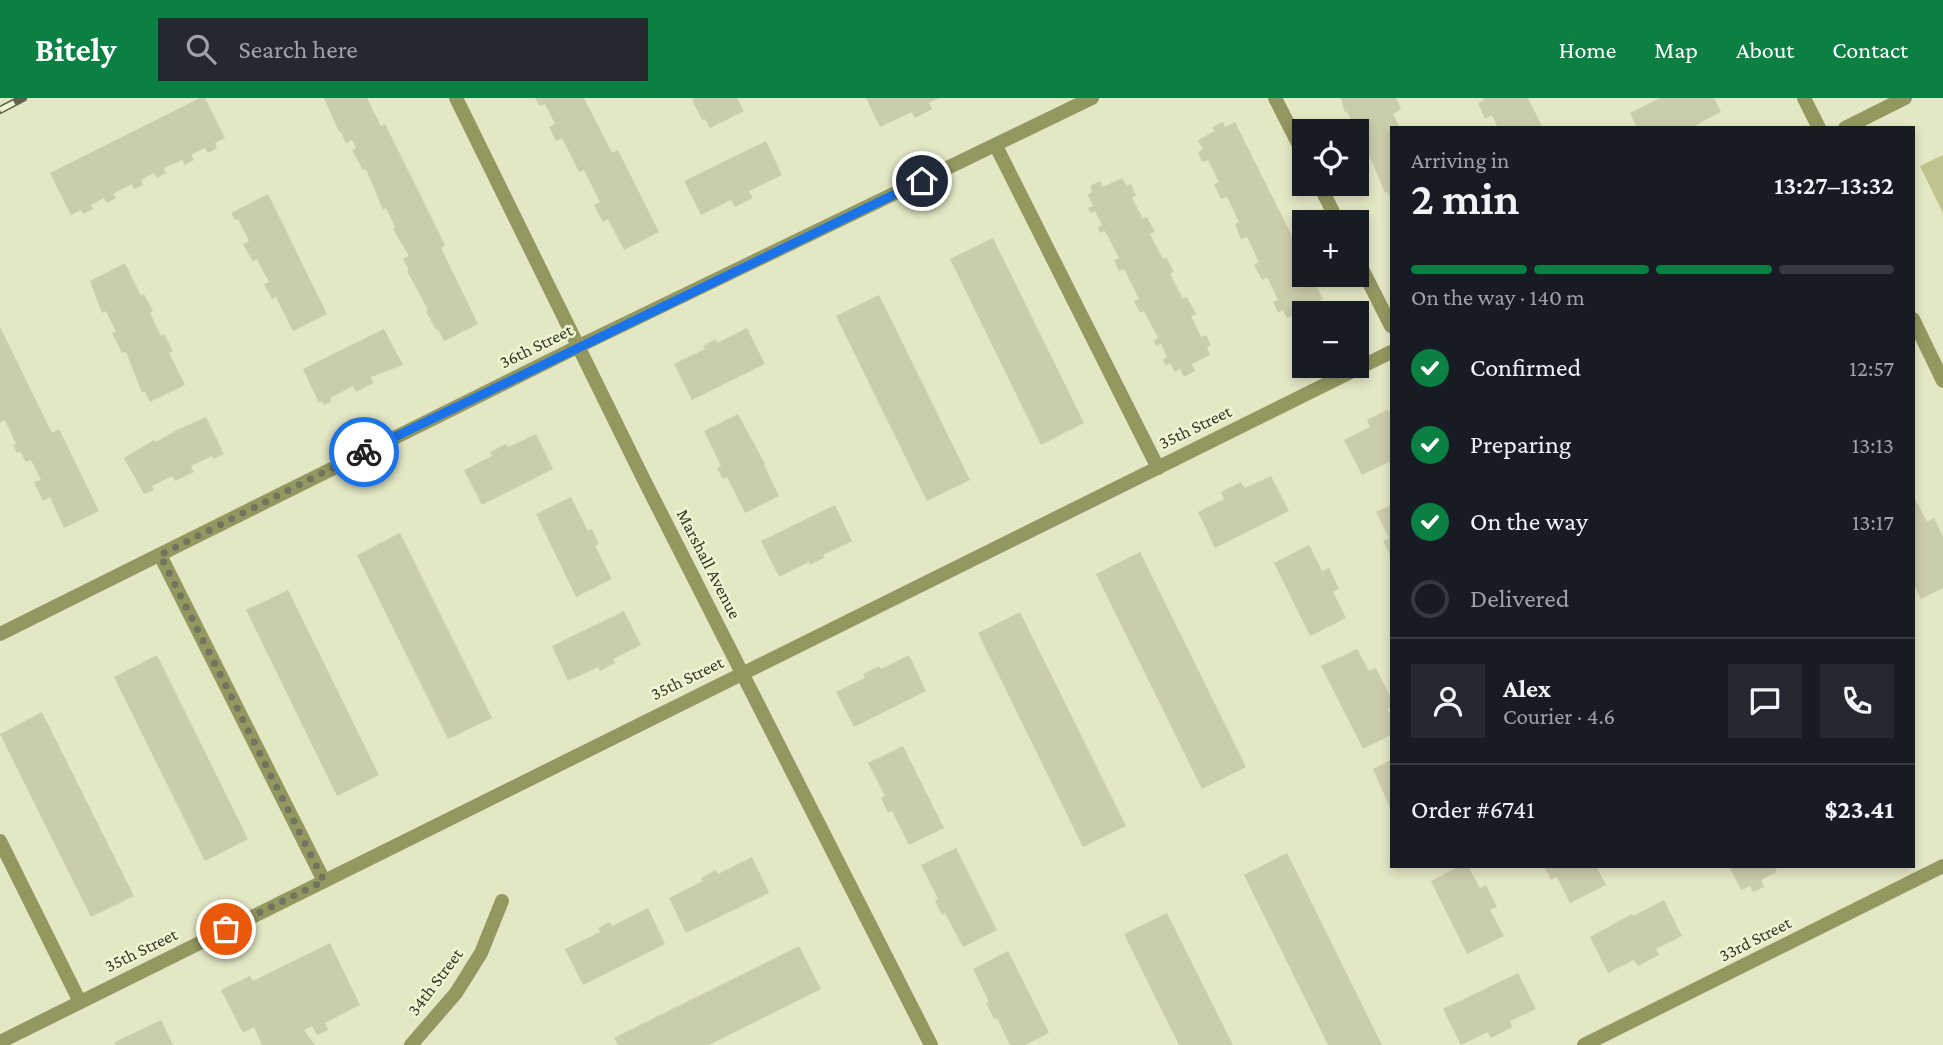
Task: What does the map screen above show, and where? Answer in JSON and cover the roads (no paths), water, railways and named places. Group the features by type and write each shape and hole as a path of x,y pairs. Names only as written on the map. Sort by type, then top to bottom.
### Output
{"street":[{"name":"Marshall Avenue","path":"456,98 930,1045"},
{"name":"36th Street","path":"0,634 439,414 1092,98"},
{"path":"1275,98 1292,131"},
{"path":"1804,98 1818,126"},
{"path":"1849,126 1905,98"},
{"path":"996,146 1158,468"},
{"path":"1369,283 1390,324"},
{"path":"1915,324 1943,381"},
{"name":"35th Street","path":"0,1042 1390,352"},
{"path":"160,555 324,881"},
{"path":"0,841 80,1002"},
{"name":"33rd Street","path":"1584,1045 1943,866"},
{"name":"34th Street","path":"411,1045 456,993 481,953 502,901"}],"railway":[{"path":"0,110 23,98"}]}
